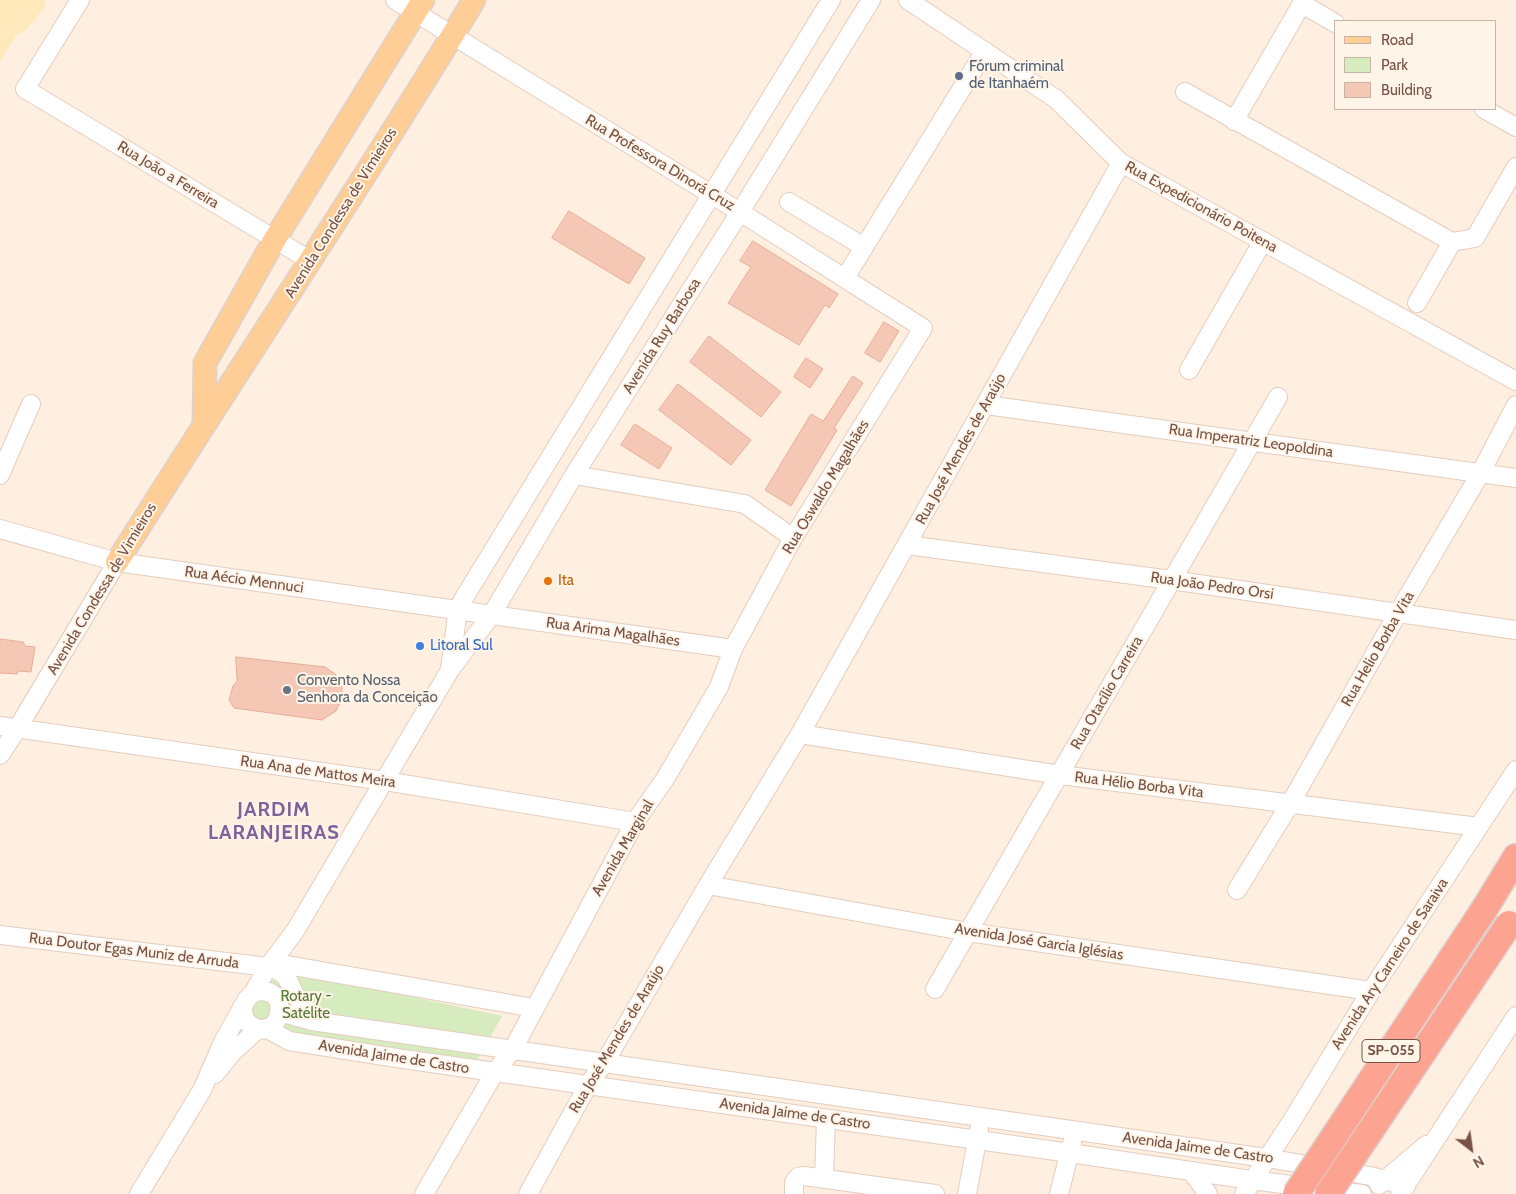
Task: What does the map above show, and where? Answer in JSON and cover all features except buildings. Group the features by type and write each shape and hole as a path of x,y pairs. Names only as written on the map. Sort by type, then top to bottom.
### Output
{"highway":[{"name":"SP-055","path":"1296,1194 1485,908 1516,857"},
{"name":"SP-055","path":"1329,1193 1512,918"}],"main road":[{"name":"Avenida Condessa de Vimieiros","path":"117,562 204,423 311,261 474,0"},
{"path":"204,423 205,363 275,239 419,6"}],"street":[{"name":"Rua João a Ferreira","path":"80,0 25,89 311,261"},
{"name":"Rua Professora Dinorá Cruz","path":"395,0 419,6 452,36 711,194 923,328"},
{"name":"Avenida Ruy Barbosa","path":"450,670 458,609 831,0"},
{"name":"Avenida Ruy Barbosa","path":"140,1194 202,1090 223,1042 268,967 295,931 450,670 492,614 574,475 871,0"},
{"name":"Rua Expedicionário Poitena","path":"908,0 1056,99 1121,163 1516,381"},
{"path":"1234,121 1303,2 1334,22"},
{"path":"845,278 985,52"},
{"path":"1185,92 1452,242 1475,238 1516,167"},
{"path":"1486,110 1516,127"},
{"name":"Rua José Mendes de Araújo","path":"528,1194 588,1085 605,1062 708,885 800,734 1121,163"},
{"path":"789,202 864,247"},
{"path":"1189,370 1264,241"},
{"path":"1417,303 1452,242"},
{"name":"Rua Oswaldo Magalhães","path":"733,649 793,538 923,328"},
{"name":"Rua Otacílio Carreira","path":"935,989 1278,397"},
{"path":"0,475 30,404"},
{"name":"Rua Imperatriz Leopoldina","path":"986,405 1252,440 1516,478"},
{"name":"Rua Helio Borba Vita","path":"1237,890 1290,804 1398,613 1480,474 1516,405"},
{"path":"574,475 746,504 793,538"},
{"name":"Rua Aécio Mennuci","path":"0,529 117,562 492,614"},
{"name":"Rua João Pedro Orsi","path":"907,546 1171,580 1516,630"},
{"name":"Avenida Condessa de Vimieiros","path":"0,755 9,728 117,562"},
{"name":"Rua Arima Magalhães","path":"492,614 733,649"},
{"name":"Avenida Marginal","path":"424,1194 495,1072 513,1049 635,822 665,779 719,688 733,649"},
{"name":"Rua Ana de Mattos Meira","path":"9,728 385,781 635,822"},
{"name":"Rua Hélio Borba Vita","path":"800,734 1060,775 1479,827"},
{"name":"Avenida Ary Carneiro de Saraiva","path":"1248,1187 1293,1119 1371,991 1516,770"},
{"name":"Avenida José Garcia Iglésias","path":"708,885 968,932 1371,991"},
{"name":"Avenida Ruy Barbosa","path":"202,1090 232,1053 262,1029 276,1023 285,992 289,948 295,931"},
{"name":"Rua Doutor Egas Muniz de Arruda","path":"0,935 268,967 287,971"},
{"path":"324,1021 314,1015 297,998 287,971 534,1008"},
{"path":"262,1029 249,1024 243,1017 248,1000 265,991 271,993 280,1008"},
{"name":"Avenida Jaime de Castro","path":"280,1008 307,1020 1266,1158 1385,1178 1403,1190"},
{"path":"1403,1190 1434,1139 1515,1019"},
{"name":"Avenida Jaime de Castro","path":"262,1029 289,1041 1191,1171 1248,1187 1362,1194"},
{"path":"638,1092 642,1067"},
{"path":"967,1194 982,1117"},
{"path":"824,1178 826,1118"},
{"path":"1059,1194 1074,1130"},
{"path":"1371,1194 1385,1178 1434,1139"},
{"path":"1360,1174 1404,1162"},
{"path":"1191,1171 1208,1194"},
{"path":"794,1194 794,1182 798,1177 804,1176 935,1194"}],"green space":[{"name":"Rotary - Satélite","path":"293,973 502,1016 475,1064 293,1034 255,1020 252,1007 270,981"}],"sand":[{"path":"0,0 45,0 45,5 26,29 16,36 0,61"}],"place":[{"name":"Fórum criminal de Itanhaém","path":"959,76"},
{"name":"Ita","path":"548,581"},
{"name":"Litoral Sul","path":"420,646"},
{"name":"Convento Nossa Senhora da Conceição","path":"287,690"}],"district":[{"name":"JARDIM LARANJEIRAS","path":"274,822"}]}
